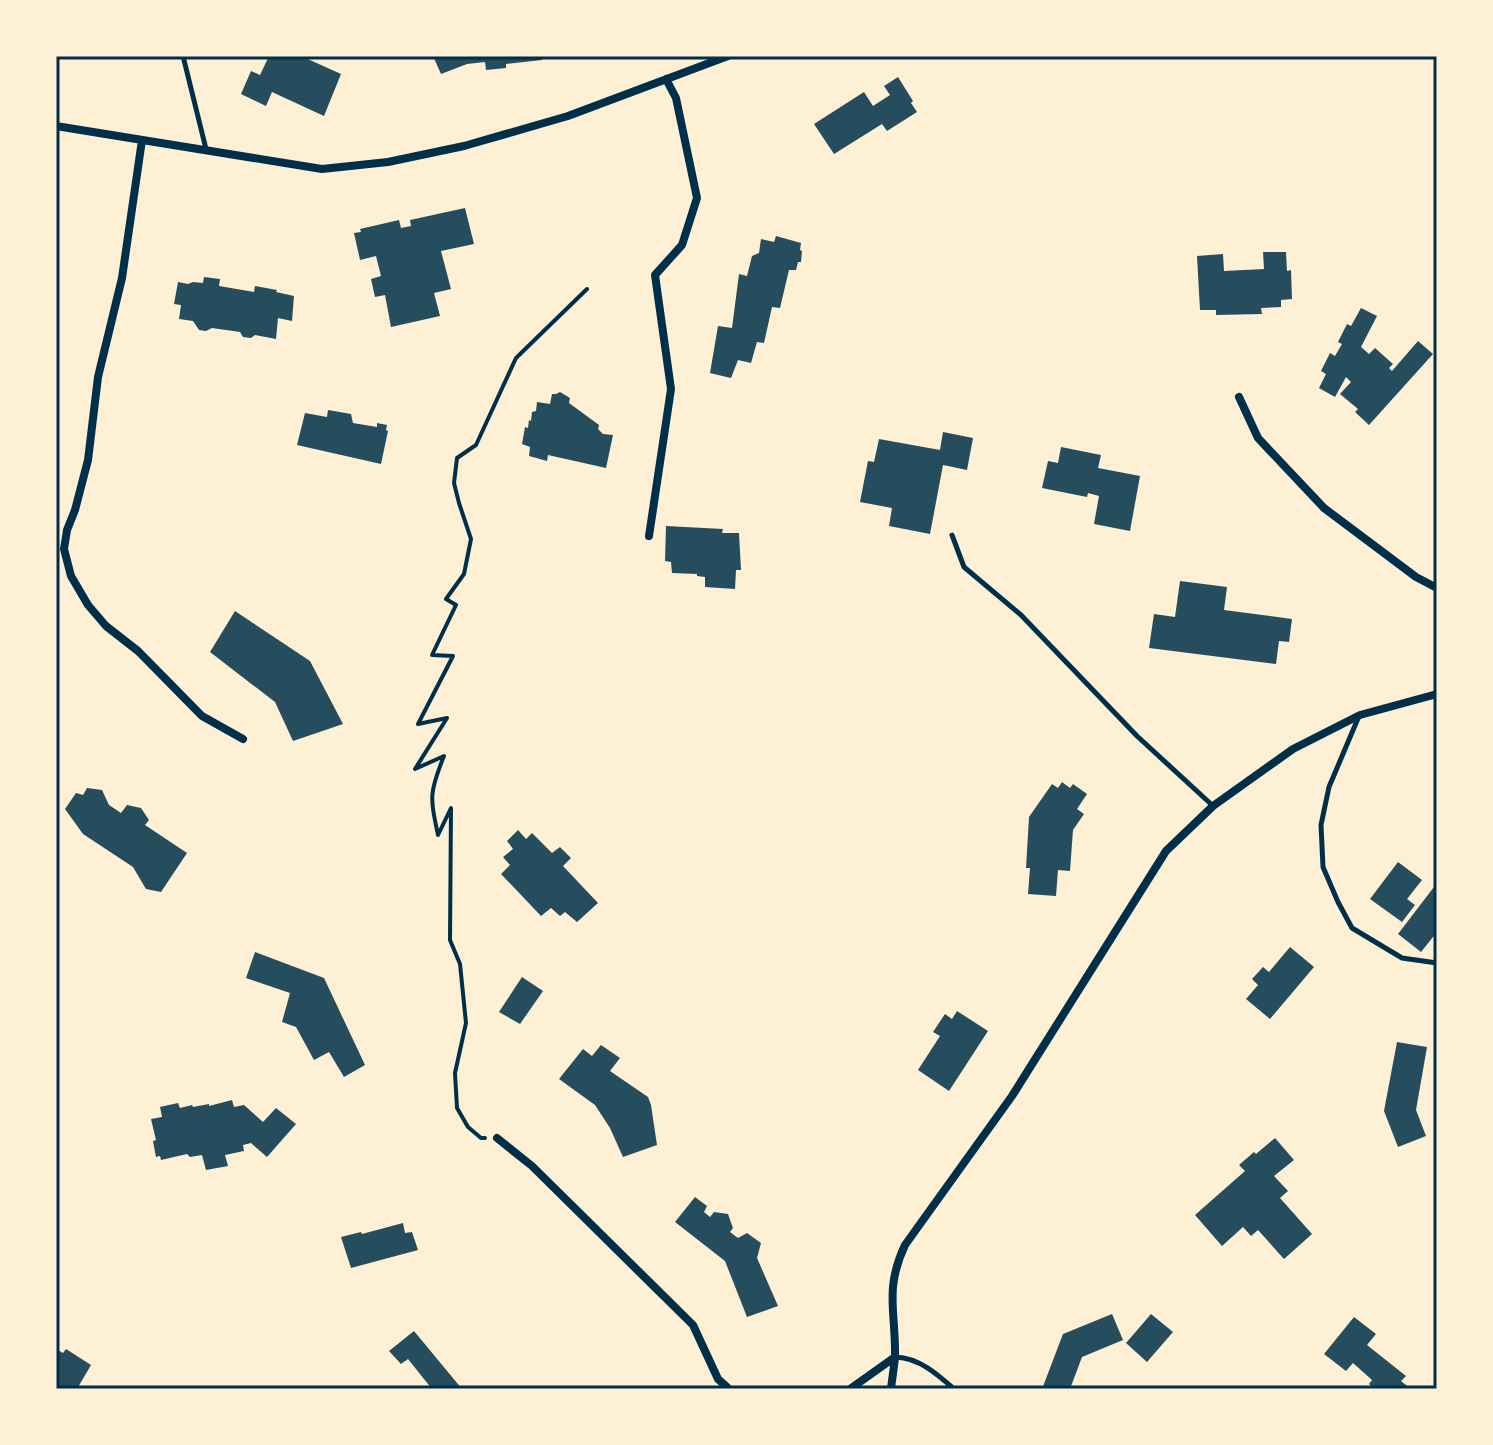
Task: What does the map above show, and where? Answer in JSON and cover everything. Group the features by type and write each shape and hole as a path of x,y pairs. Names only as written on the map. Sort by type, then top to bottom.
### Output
{"street":[{"path":"56,126 322,169 388,162 464,146 568,116 728,56"},
{"path":"649,536 671,389 655,275 682,245 697,198 676,98 666,79"},
{"path":"142,140 122,278 98,377 88,460 64,549 71,576 88,605 106,626 138,651 202,716 243,739"},
{"path":"1239,397 1258,438 1324,508 1416,577 1437,588"},
{"path":"891,1389 895,1357 891,1298 898,1260 905,1245 1012,1096 1166,851 1213,806 1293,749 1360,715 1437,694"},
{"path":"497,1138 532,1166 693,1325 718,1379 729,1389"},
{"path":"850,1389 895,1357"}],"lane":[{"path":"183,56 206,149"},
{"path":"952,535 964,567 1021,615 1137,736 1213,806"},
{"path":"1360,715 1329,787 1321,825 1323,867 1352,928 1402,958 1437,963"},
{"path":"895,1357 920,1363 954,1389"}],"path":[{"path":"497,1138 481,1138 468,1127 457,1108 455,1073 466,1023 460,964 450,940 451,808 438,835 431,800 433,783 444,756 415,769 447,718 418,724 453,656 432,655 456,605 446,599 464,574 471,539 454,483 457,458 476,445 516,358 587,289"}],"building":[{"path":"269,56 301,56 341,74 324,116 272,92 266,106 241,94 251,71 260,75"},
{"path":"433,56 542,56 542,60 486,70 485,62 467,64 441,74"},
{"path":"898,77 917,112 887,131 882,124 834,154 814,124 864,92 873,106 890,95 884,86"},
{"path":"465,208 474,244 441,251 451,289 434,293 440,316 391,327 385,295 375,297 371,279 381,276 376,256 360,260 354,233 399,220 401,228 411,226 410,220"},
{"path":"776,236 801,243 801,262 798,262 796,270 789,270 780,308 772,307 764,343 757,342 751,363 738,360 731,378 710,373 718,326 732,328 739,274 747,276 752,256 759,253 761,239 774,242"},
{"path":"1263,252 1286,252 1287,271 1291,270 1292,299 1281,300 1281,307 1261,308 1262,314 1216,315 1216,310 1200,310 1197,256 1223,254 1224,271 1264,269"},
{"path":"204,277 220,279 219,286 254,292 255,286 294,296 292,321 278,318 276,339 255,335 243,337 240,332 212,328 199,330 193,321 179,319 181,305 174,304 178,282 203,283"},
{"path":"1361,308 1377,316 1361,347 1369,354 1375,348 1393,364 1389,368 1392,371 1418,341 1433,354 1369,425 1355,412 1358,409 1340,394 1351,382 1346,377 1335,397 1319,388 1326,374 1321,371 1330,353 1335,356 1347,324 1351,326"},
{"path":"560,392 570,398 569,403 599,425 598,429 603,434 613,435 606,468 548,455 547,461 529,456 530,447 522,444 532,412 536,411 537,402 550,404 552,394"},
{"path":"328,410 351,414 353,423 377,427 377,423 387,425 381,464 297,445 305,413 327,417"},
{"path":"943,432 973,438 967,470 943,465 930,534 889,526 892,508 860,502 868,461 874,462 879,439 940,450"},
{"path":"1061,447 1101,455 1098,468 1140,476 1130,531 1094,524 1099,496 1088,493 1087,497 1042,488 1048,461 1058,463"},
{"path":"666,526 723,529 722,533 739,533 741,570 736,570 735,589 705,587 705,577 672,573 671,562 665,561"},
{"path":"1180,581 1227,587 1224,610 1292,619 1289,642 1279,641 1276,664 1149,648 1154,614 1175,617"},
{"path":"235,611 310,661 343,724 293,741 275,702 210,652"},
{"path":"1062,782 1070,788 1073,784 1087,794 1077,809 1084,814 1073,830 1070,871 1058,870 1056,896 1028,894 1029,817 1052,784 1058,788"},
{"path":"87,788 102,790 109,805 121,813 127,805 141,808 149,820 145,825 187,853 161,892 146,889 133,867 83,834 65,809 76,793 83,795"},
{"path":"518,830 526,839 532,833 552,853 560,847 571,858 563,866 598,903 577,922 565,912 560,916 551,908 541,916 501,874 510,865 503,857 513,849 507,841"},
{"path":"1398,862 1422,880 1407,899 1415,905 1402,922 1370,899"},
{"path":"1437,883 1437,932 1421,952 1398,934"},
{"path":"1290,947 1314,967 1270,1019 1246,999 1258,985 1252,979 1263,967 1269,972"},
{"path":"255,952 324,978 365,1065 344,1077 329,1052 314,1060 296,1027 282,1022 290,993 246,978"},
{"path":"522,977 543,991 520,1024 499,1012"},
{"path":"957,1011 988,1031 949,1091 918,1070 940,1036 933,1032 945,1014 952,1019"},
{"path":"1397,1042 1427,1047 1416,1110 1426,1136 1398,1147 1384,1111"},
{"path":"601,1045 620,1058 610,1071 648,1097 657,1145 623,1157 595,1105 559,1079 583,1049 592,1056"},
{"path":"232,1100 234,1107 244,1105 263,1122 276,1108 296,1124 267,1157 251,1143 243,1145 244,1151 225,1155 228,1166 206,1170 202,1155 190,1157 187,1154 161,1160 160,1156 156,1157 151,1119 162,1117 160,1107 178,1103 180,1108 209,1106"},
{"path":"1275,1138 1294,1160 1274,1176 1288,1191 1280,1198 1312,1234 1284,1259 1258,1230 1251,1236 1243,1227 1222,1246 1195,1215 1245,1171 1239,1165"},
{"path":"695,1197 707,1206 704,1212 710,1217 714,1212 728,1214 733,1228 730,1232 738,1238 747,1233 761,1243 757,1258 778,1306 747,1317 725,1261 675,1222"},
{"path":"403,1223 405,1233 412,1232 418,1250 351,1268 341,1237"},
{"path":"1112,1314 1123,1340 1082,1357 1070,1389 1042,1389 1063,1334"},
{"path":"1151,1314 1173,1332 1147,1362 1126,1343"},
{"path":"1354,1317 1376,1334 1367,1345 1406,1376 1401,1381 1411,1389 1374,1389 1369,1384 1372,1380 1353,1363 1346,1371 1324,1354"},
{"path":"414,1331 462,1389 432,1389 408,1359 401,1364 389,1351"},
{"path":"56,1349 63,1353 66,1349 91,1365 77,1389 56,1389"}]}
